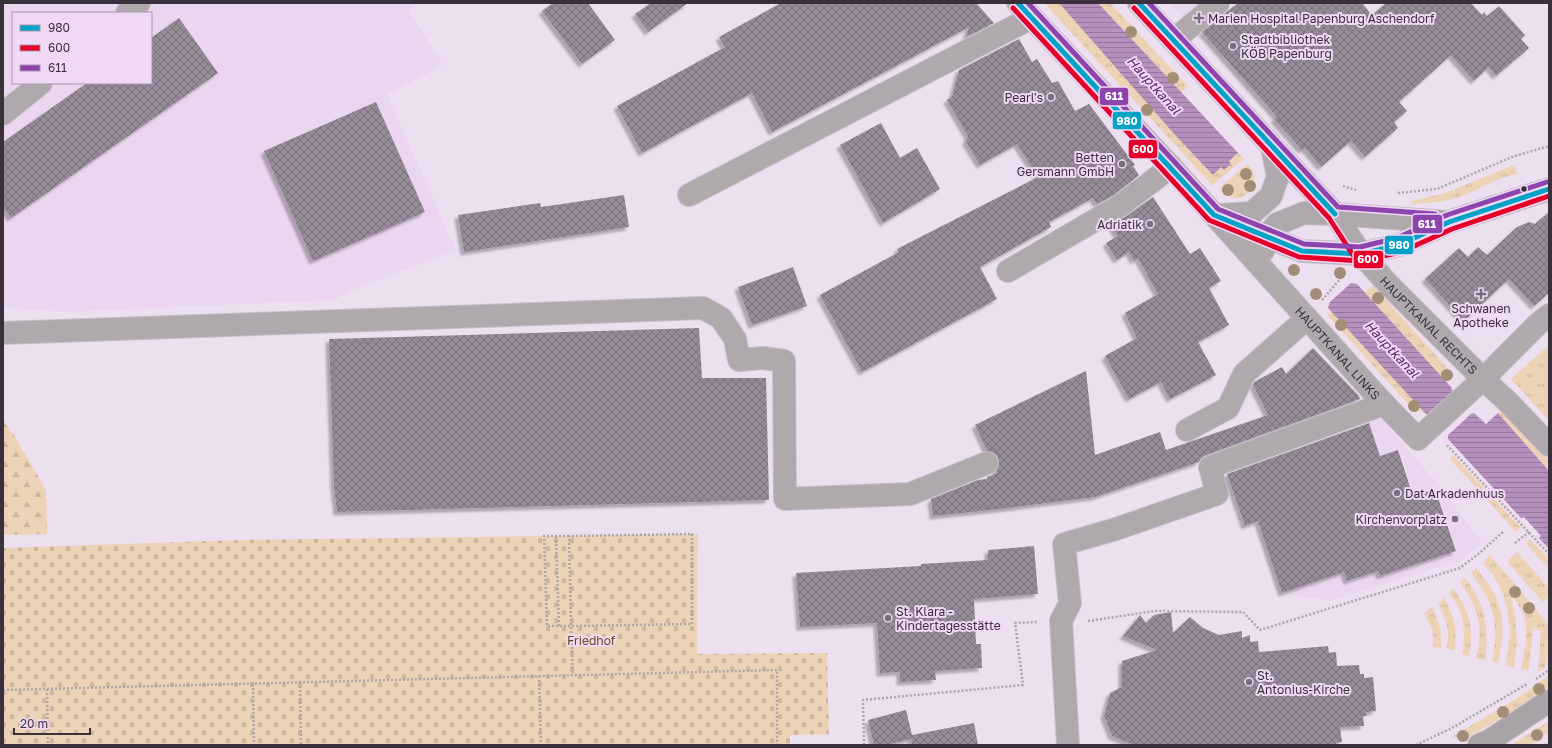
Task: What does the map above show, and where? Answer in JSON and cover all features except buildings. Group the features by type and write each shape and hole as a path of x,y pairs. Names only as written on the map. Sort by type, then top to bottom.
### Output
{"main road":[{"path":"1479,745 1489,741 1549,701"}],"street":[{"path":"128,12 139,3"},
{"name":"HAUPTKANAL RECHTS","path":"1139,3 1335,214 1361,254 1389,285 1508,402 1549,445"},
{"path":"1174,40 1218,3"},
{"path":"689,195 1025,10"},
{"name":"HAUPTKANAL LINKS","path":"1025,10 1171,166 1306,319 1418,440 1483,379"},
{"path":"3,114 40,84"},
{"path":"1214,215 1252,213 1271,196 1278,176 1272,147"},
{"path":"1008,271 1121,206 1171,166"},
{"name":"HAUPTKANAL LINKS","path":"1214,215 1302,251 1361,254 1399,245 1449,222 1549,189"},
{"path":"1259,266 1266,237 1277,224 1304,214 1335,214 1449,222"},
{"path":"3,333 52,330 704,308 721,318 735,339 739,360 763,358 784,361 785,499 910,494 987,463"},
{"path":"1483,379 1549,315"},
{"path":"1187,430 1228,408 1244,374 1306,319"},
{"path":"1068,745 1061,621 1070,603 1064,544 1116,529 1217,494 1210,467 1384,404"}],"path":[{"path":"1393,193 1437,189 1512,157 1549,146"},
{"path":"1306,319 1361,254"},
{"path":"1458,456 1549,554"},
{"path":"864,745 862,700 1023,685 1015,623 1061,621 1082,622 1155,611 1243,612 1260,630 1460,568 1504,531"},
{"path":"1515,543 1528,532"},
{"path":"692,534 692,624 547,626 544,536 569,536 692,534"},
{"path":"556,536 560,626"},
{"path":"569,536 573,675"},
{"path":"3,690 777,670 777,745"},
{"path":"1416,745 1452,728 1549,670"},
{"path":"539,676 541,745"},
{"path":"300,682 301,745"},
{"path":"253,683 254,745"},
{"path":"47,689 48,745"},
{"path":"1545,745 1549,742"}],"shaded area":[{"path":"3,3 418,3 409,10 443,65 387,95 456,250 348,292 334,300 65,312 8,308 3,305"},
{"name":"Marien Hospital Papenburg Aschendorf","path":"1169,3 1231,3 1197,33"},
{"name":"Kirchenvorplatz","path":"1380,418 1439,485 1482,543 1459,561 1330,601 1282,593 1344,572 1347,582 1378,571 1380,576 1457,551 1435,486 1414,495 1399,449 1380,455 1369,422"}],"green space":[{"path":"1044,3 1110,3 1188,86 1181,92 1244,159 1212,185"},
{"path":"1247,164 1253,171 1254,177 1254,183 1248,193 1238,198 1232,198 1224,194 1219,188"},
{"path":"1514,165 1517,174 1497,180 1465,195 1445,201 1412,204 1412,201 1445,193"},
{"path":"1351,283 1357,284 1365,292 1373,286 1453,374 1446,381 1451,387 1428,416 1419,410 1416,413 1327,315 1331,311 1328,308 1330,302"},
{"path":"1549,345 1549,421 1511,379"},
{"path":"1502,410 1549,461 1549,471 1498,413"},
{"path":"3,421 14,435 46,490 47,534 3,535"},
{"path":"1453,455 1521,528 1516,532 1450,459"},
{"name":"Friedhof","path":"698,534 697,654 827,653 829,734 790,735 790,745 3,745 3,548 242,540"},
{"path":"1530,539 1549,560 1549,568 1526,544"},
{"path":"1517,552 1549,588 1549,596 1543,602 1507,562"},
{"path":"1490,555 1549,625 1546,667 1538,672 1541,631 1533,628 1529,670 1521,669 1526,642 1525,622 1523,613 1510,592 1515,616 1517,642 1514,668 1506,665 1509,643 1508,611 1501,590 1483,563"},
{"path":"1476,568 1493,591 1501,612 1502,635 1498,663 1492,662 1495,636 1493,614 1485,595 1471,573"},
{"path":"1465,578 1478,597 1482,607 1487,638 1485,660 1476,659 1479,637 1478,618 1471,600 1460,582"},
{"path":"1453,588 1467,612 1471,628 1469,656 1462,654 1464,643 1463,625 1458,607 1449,593"},
{"path":"1444,598 1451,612 1454,624 1456,636 1455,651 1447,648 1447,625 1438,603"},
{"path":"1432,607 1440,627 1441,648 1432,647 1433,633 1424,613"},
{"path":"1549,675 1549,686 1517,708 1462,740 1453,736 1516,699"},
{"path":"1549,721 1549,732 1530,745 1511,745"}],"water":[{"name":"Hauptkanal","path":"1059,3 1098,3 1238,153 1229,161 1231,164 1224,170 1221,167 1213,175 1176,136"},
{"name":"Hauptkanal","path":"1351,283 1357,284 1451,387 1453,392 1428,416 1328,308 1330,302"},
{"path":"1474,413 1486,424 1498,413 1549,471 1549,549 1539,538 1541,536 1524,517 1521,518 1448,439 1448,435"}],"transit line":[{"name":"980","path":"1018,3 1214,215 1302,251 1361,254 1399,245 1449,222 1549,189"},
{"name":"611","path":"1028,3 1218,209 1304,244 1360,247 1397,238 1447,215 1547,182"},
{"name":"980","path":"1139,3 1335,214"},
{"name":"611","path":"1149,3 1338,207 1435,214"},
{"name":"600","path":"1013,8 1209,220 1299,257 1361,261 1401,252 1452,229 1549,196"},
{"name":"600","path":"1134,8 1329,218 1355,258"}],"place":[{"name":"Marien Hospital Papenburg Aschendorf","path":"1199,18"},
{"name":"Stadtbibliothek KÖB Papenburg","path":"1233,46"},
{"name":"Pearl's","path":"1051,97"},
{"name":"Betten Gersmann GmbH","path":"1122,164"},
{"name":"Adriatik","path":"1150,224"},
{"name":"Schwanen Apotheke","path":"1481,294"},
{"name":"Dat Arkadenhuus","path":"1397,493"},
{"name":"Kirchenvorplatz","path":"1455,519"},
{"name":"St. Klara - Kindertagesstätte","path":"888,618"},
{"name":"St. Antonius-Kirche","path":"1249,682"}]}
